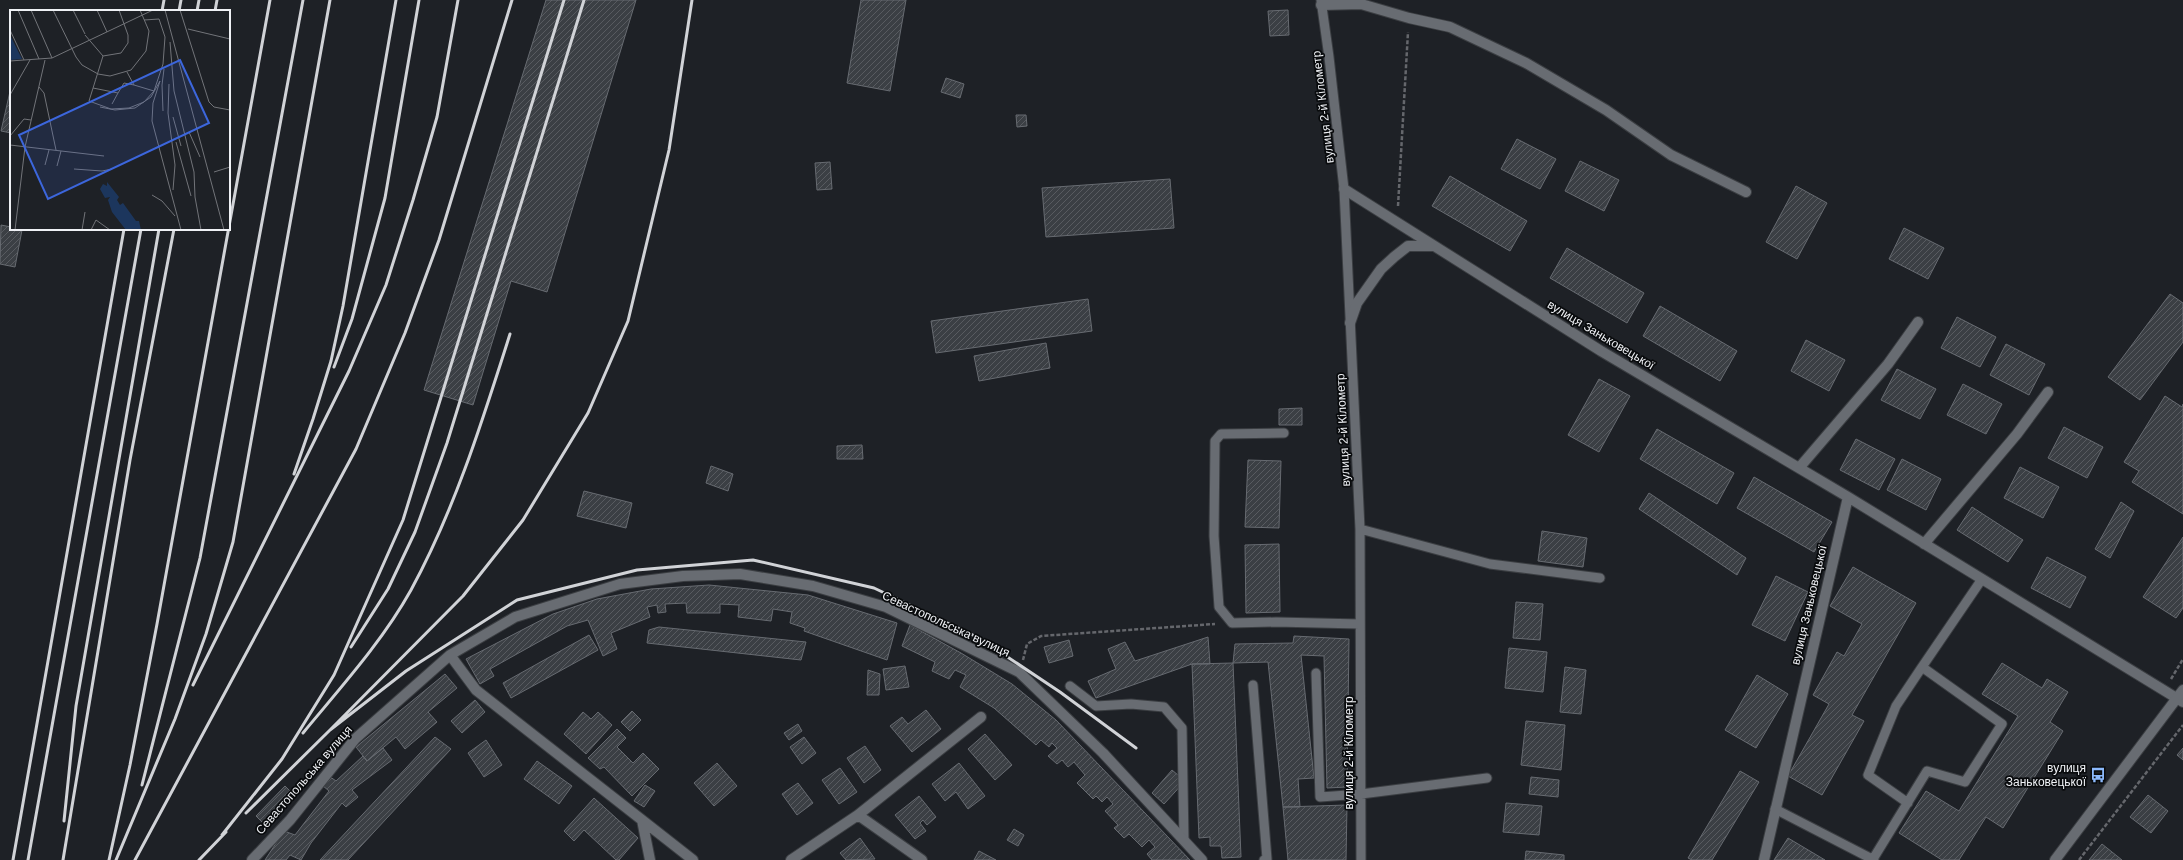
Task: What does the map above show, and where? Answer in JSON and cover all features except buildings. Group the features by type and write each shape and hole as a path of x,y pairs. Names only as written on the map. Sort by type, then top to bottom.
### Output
{"street":[{"path":"1321,3 1363,2 1409,18 1450,28 1526,63 1606,110 1671,155 1746,192"},
{"name":"вулиця Заньковецької","path":"1344,189 1600,351 1848,497 1982,579 2181,697"},
{"path":"1350,323 1357,303 1381,269 1408,246 1433,246"},
{"path":"1799,468 1888,364 1918,322"},
{"path":"1924,544 2017,434 2048,392"},
{"name":"вулиця Заньковецької","path":"1764,860 1848,497"},
{"name":"Севастопольська вулиця","path":"252,860 290,820 355,739 450,655 515,617 620,584 683,576 740,574 813,586 886,607 1019,672 1103,753 1202,860"},
{"path":"450,655 476,690 693,860"},
{"path":"2055,860 2181,697"},
{"path":"791,860 858,815 981,717"},
{"path":"858,815 922,860"},
{"path":"642,820 650,860"}],"lane":[{"name":"вулиця 2-й Кілометр","path":"1321,3 1330,57 1344,189 1360,529 1361,860"},
{"path":"1284,433 1221,434 1215,442 1214,536 1219,607 1232,623 1276,622 1360,624"},
{"path":"1360,529 1490,564 1600,578"},
{"path":"1908,803 1868,775 1896,706 1982,579"},
{"path":"1776,809 1874,860 1927,771 1965,782 2002,724 1922,667"},
{"path":"1316,673 1320,797 1361,794 1487,778"},
{"path":"1253,685 1267,860"},
{"path":"1070,686 1096,706 1131,704 1164,707 1182,728 1184,840"}],"path":[{"path":"1397,223 1409,18"},
{"path":"1019,672 1027,644 1041,636 1232,623"},
{"path":"2078,860 2183,724"}],"railway":[{"path":"162,10 164,0"},
{"path":"179,10 181,0"},
{"path":"197,10 199,0"},
{"path":"215,10 217,0"},
{"path":"230,221 270,0"},
{"path":"142,785 200,558 303,0"},
{"path":"116,860 175,719 206,634 233,542 330,0"},
{"path":"294,474 331,361 343,306 396,0"},
{"path":"334,367 352,319 385,198 419,0"},
{"path":"193,685 349,371 386,285 437,117 458,0"},
{"path":"135,860 356,449 405,333 439,240 512,0"},
{"path":"222,835 282,759 334,675 403,520 564,0"},
{"path":"351,647 388,589 415,532 447,443 584,0"},
{"path":"692,0 669,150 628,321 588,413 523,520 463,596 330,730 406,671 517,600 637,570 753,560 874,588 979,638 1060,692 1136,748"},
{"path":"13,860 124,230"},
{"path":"28,860 141,230"},
{"path":"64,821 76,706 159,230"},
{"path":"63,860 130,460 174,230"},
{"path":"109,860 130,765 157,624 228,230"},
{"path":"303,733 374,646 400,609 411,590 427,559 454,497 489,400 510,334"},
{"path":"246,813 330,730"},
{"path":"199,860 226,832"}],"place":[{"name":"вулиця Заньковецької","path":"2098,775"}]}
